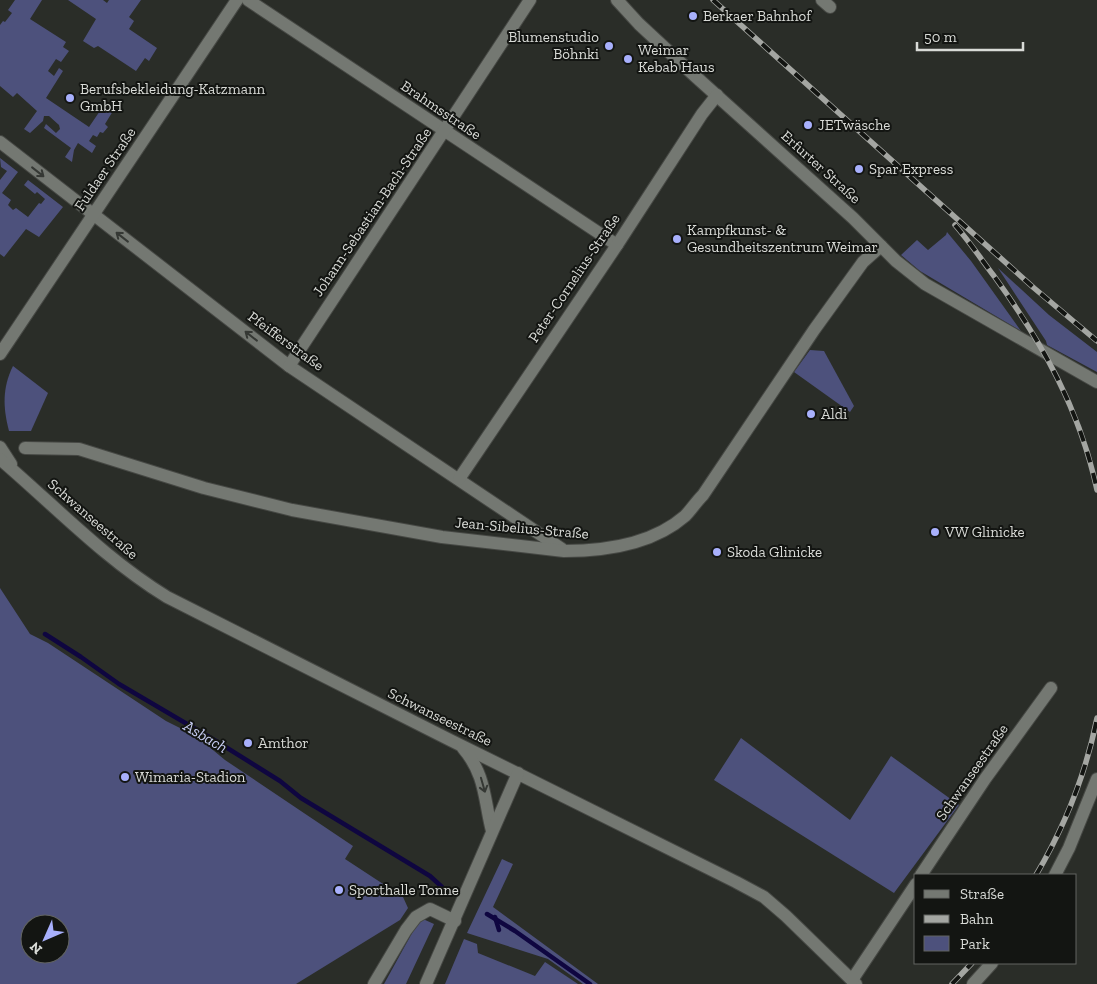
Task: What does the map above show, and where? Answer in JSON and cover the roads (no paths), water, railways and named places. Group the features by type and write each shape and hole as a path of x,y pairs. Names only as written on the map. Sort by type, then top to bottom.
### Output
{"street":[{"name":"Fuldaer Straße","path":"0,354 237,0"},
{"name":"Brahmsstraße","path":"248,0 617,245"},
{"name":"Johann-Sebastian-Bach-Straße","path":"289,366 445,132 530,0"},
{"name":"Erfurter Straße","path":"617,0 639,24 853,218 912,275 932,289 1097,382"},
{"name":"Peter-Cornelius-Straße","path":"459,479 617,245 702,114 717,95"},
{"name":"Pfeifferstraße","path":"0,142 289,366 564,551"},
{"name":"Jean-Sibelius-Straße","path":"24,448 79,449 204,488 292,510 442,537 564,551 590,551 634,542 669,528 686,515 703,495 814,330 863,262 881,246"},
{"name":"Schwanseestraße","path":"0,447 18,475"},
{"name":"Schwanseestraße","path":"0,459 138,579 460,745 764,897 854,982 914,887"},
{"name":"Schwanseestraße","path":"922,874 985,779 1051,688"},
{"path":"460,745 470,756 482,781 492,832"},
{"path":"426,984 518,773"},
{"path":"1055,874 1069,848 1097,779"},
{"path":"374,984 406,930 416,917 430,909 455,921"},
{"path":"973,984 991,964"}],"waterway":[{"name":"Asbach","path":"45,634 119,684 216,741 280,781 301,798 430,876 442,887"},
{"name":"Asbach","path":"487,914 515,931 590,984"},
{"name":"Asbach","path":"495,917 499,930"}],"railway":[{"path":"713,0 1034,288 1097,341"},
{"path":"955,225 1012,301 1057,378 1080,432 1097,490"},
{"path":"1037,874 1056,838 1081,779 1097,718"},
{"path":"952,984 971,964"}],"place":[{"name":"Berkaer Bahnhof","path":"693,16"},
{"name":"Blumenstudio Böhnki","path":"609,46"},
{"name":"Weimar Kebab Haus","path":"628,59"},
{"name":"Berufsbekleidung-Katzmann GmbH","path":"70,98"},
{"name":"JETwäsche","path":"808,125"},
{"name":"Spar Express","path":"859,169"},
{"name":"Kampfkunst- & Gesundheitszentrum Weimar","path":"677,239"},
{"name":"Aldi","path":"811,414"},
{"name":"VW Glinicke","path":"935,532"},
{"name":"Skoda Glinicke","path":"717,552"},
{"name":"Amthor","path":"248,743"},
{"name":"Wimaria-Stadion","path":"125,777"},
{"name":"Sporthalle Tonne","path":"339,890"}]}
